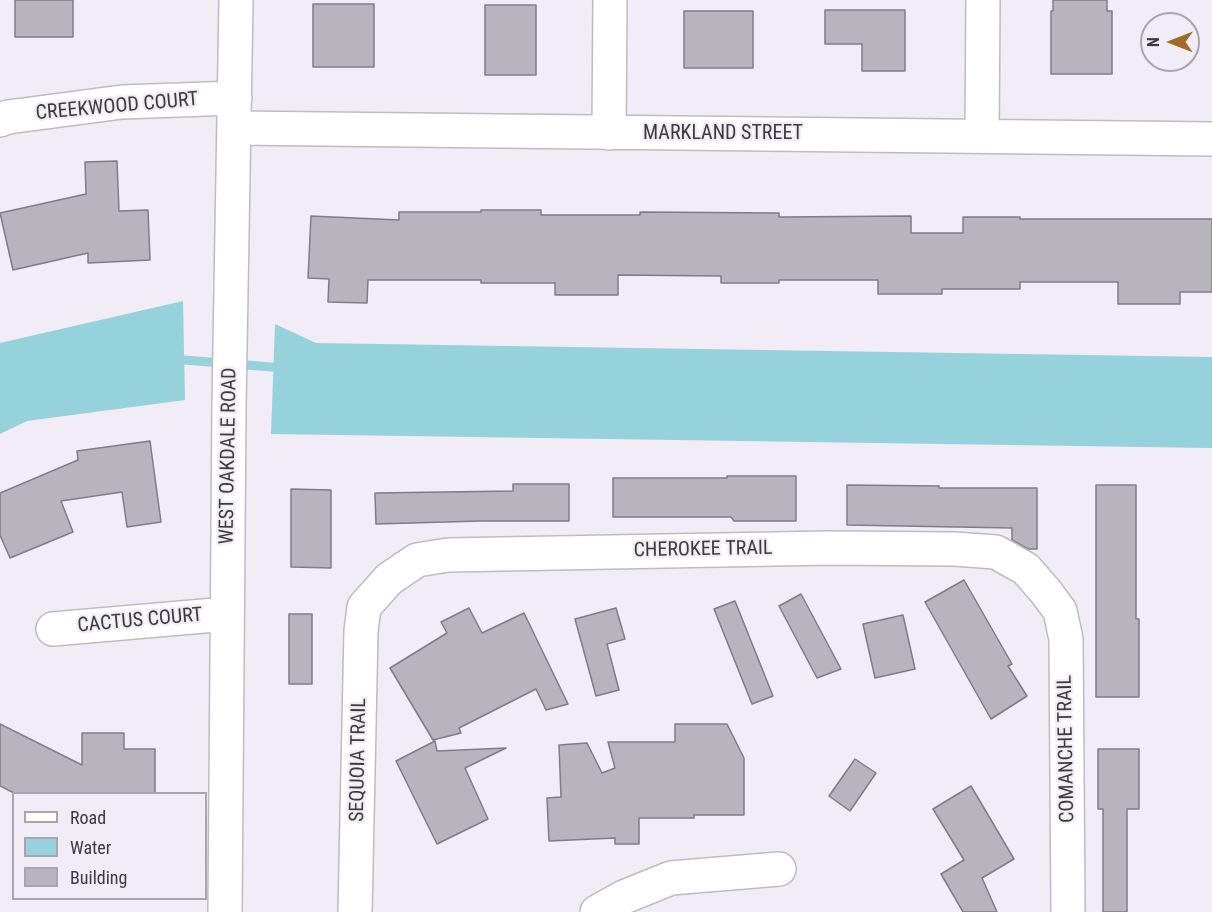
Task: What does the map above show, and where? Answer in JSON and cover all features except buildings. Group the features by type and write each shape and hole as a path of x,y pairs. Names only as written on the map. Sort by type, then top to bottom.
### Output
{"street":[{"name":"WEST OAKDALE ROAD","path":"225,912 229,406 236,0"},
{"path":"609,133 610,0"},
{"path":"982,136 983,0"},
{"name":"CREEKWOOD COURT","path":"0,120 8,117 122,102 235,113"},
{"name":"MARKLAND STREET","path":"235,113 609,133 1212,139"},
{"name":"CHEROKEE TRAIL","path":"364,607 389,579 417,560 448,555 828,548 954,549 996,552 1026,569 1046,592"},
{"name":"COMANCHE TRAIL","path":"1046,592 1060,611 1066,639 1068,912"},
{"name":"SEQUOIA TRAIL","path":"355,912 364,607"},
{"name":"CACTUS COURT","path":"53,628 227,614"},
{"path":"597,912 624,897 671,878 779,869"}],"water":[{"path":"183,301 185,400 27,421 0,434 0,343"},
{"path":"275,324 316,343 1212,357 1212,448 271,434"}],"waterway":[{"path":"172,359 284,368"}]}
